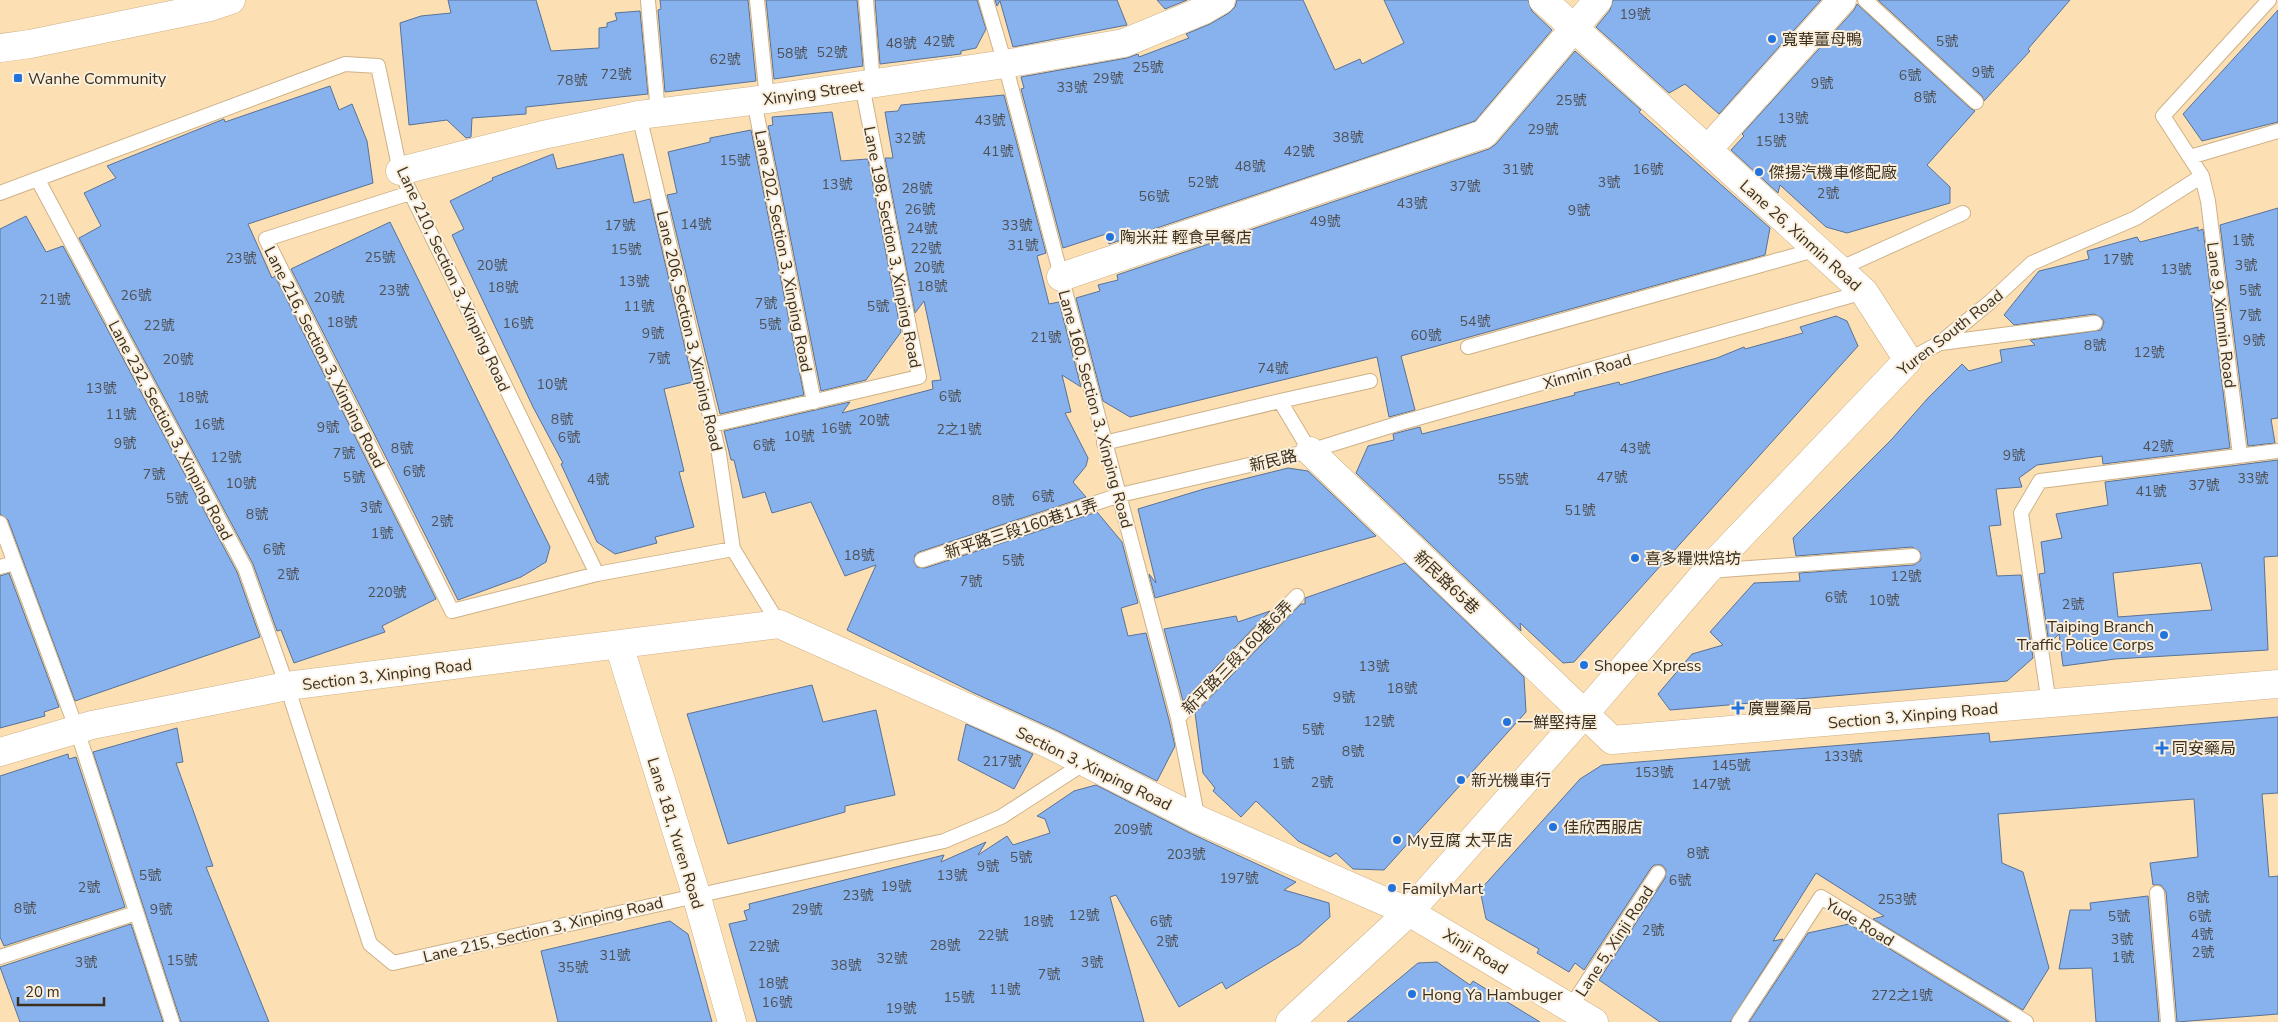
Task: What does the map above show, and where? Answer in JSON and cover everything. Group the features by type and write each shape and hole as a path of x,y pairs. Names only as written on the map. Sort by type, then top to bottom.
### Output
{"street":[{"path":"0,48 30,44 201,9 230,0"},
{"name":"Xinying Street","path":"405,182 543,134 649,114 760,100 1005,64 1124,42 1204,10 1221,0"},
{"name":"Lane 26, Xinmin Road","path":"1543,0 1598,48 1864,292 1908,360"},
{"path":"1061,277 1484,134 1598,0"},
{"path":"1708,150 1842,0"},
{"name":"Yuren South Road","path":"1585,713 1707,571 1908,360"},
{"name":"新民路65巷","path":"1310,451 1585,713"},
{"name":"Section 3, Xinping Road","path":"0,752 77,730 287,686 779,624 1086,762 1199,820 1409,912"},
{"name":"Lane 181, Yuren Road","path":"619,645 696,894 732,1022"},
{"name":"Section 3, Xinping Road","path":"1585,713 1612,740 2278,684"},
{"path":"1290,1022 1409,912 1585,713"},
{"name":"Xinji Road","path":"1409,912 1594,1022"}],"lane":[{"name":"Lane 202, Section 3, Xinping Road","path":"757,0 760,100 814,402"},
{"path":"866,0 867,84"},
{"name":"Lane 160, Section 3, Xinping Road","path":"986,0 1005,64 1178,718 1199,820"},
{"path":"1865,0 1976,102"},
{"path":"2202,176 2163,116 2269,0"},
{"name":"Lane 206, Section 3, Xinping Road","path":"648,1 649,114 719,454 733,549"},
{"name":"Lane 210, Section 3, Xinping Road","path":"0,193 345,64 378,66 405,182 597,574"},
{"name":"Lane 198, Section 3, Xinping Road","path":"712,425 918,377 867,84"},
{"path":"2190,157 2278,131"},
{"name":"Yuren South Road","path":"1908,360 1940,343 1990,302 2032,263 2136,218 2202,176"},
{"name":"Lane 9, Xinmin Road","path":"2202,176 2208,201 2240,455"},
{"name":"Lane 232, Section 3, Xinping Road","path":"38,180 245,568 287,686"},
{"name":"Lane 216, Section 3, Xinping Road","path":"405,182 266,239 452,611 597,574"},
{"path":"1838,269 1963,213"},
{"path":"1468,347 1818,250"},
{"name":"Xinmin Road","path":"1310,451 1409,420 1864,292"},
{"path":"1940,343 2095,323"},
{"path":"1104,443 1370,381"},
{"name":"新民路","path":"1120,495 1310,451 1280,401"},
{"path":"2049,704 2020,513 2040,481 2278,451"},
{"name":"新平路三段160巷11弄","path":"922,560 1120,495"},
{"path":"0,523 77,730 172,1022"},
{"path":"597,574 733,549 779,624"},
{"path":"1707,571 1913,556"},
{"path":"0,567 14,562"},
{"name":"新平路三段160巷6弄","path":"1178,718 1296,596"},
{"name":"Lane 215, Section 3, Xinping Road","path":"287,686 370,944 393,963 696,894 944,841 1001,817 1086,762"},
{"name":"Lane 5, Xinji Road","path":"1570,1008 1658,873"},
{"path":"2157,893 2168,1022"},
{"name":"Yude Road","path":"1739,1022 1821,897 2026,1022"},
{"path":"0,957 136,913"}],"building":[{"path":"448,0 536,0 551,51 599,48 599,28 607,27 607,23 617,20 615,13 640,11 648,94 526,107 526,114 472,118 471,137 466,138 447,120 409,125 400,23 421,16 451,13"},
{"path":"660,0 748,0 756,81 665,92 658,10 661,9"},
{"path":"766,0 857,0 863,66 774,79"},
{"path":"875,0 977,0 986,29 976,48 961,51 961,54 880,64"},
{"path":"995,0 1117,0 1127,25 1013,47 1000,1 997,6"},
{"path":"1157,0 1187,0 1165,9"},
{"path":"1237,0 1303,0 1335,70 1360,59 1362,64 1404,43 1384,0 1528,0 1532,11 1552,30 1475,121 1109,244 1106,234 1063,248 1021,89 1024,88 1021,77 1127,58 1138,54 1139,57 1189,38 1186,34 1210,24 1229,13 1235,7"},
{"path":"1613,0 1821,0 1719,114 1685,84 1669,93 1596,27 1610,10"},
{"path":"1878,0 2070,0 2028,49 2030,51 1984,101 1982,96"},
{"path":"1857,4 1975,111 1927,165 1950,187 1950,203 1847,233 1826,227 1780,185 1778,193 1731,150 1744,136 1742,134 1854,10"},
{"path":"2278,10 2278,122 2202,141 2183,114"},
{"path":"1575,51 1641,110 1639,112 1770,228 1765,255 1401,356 1415,410 1389,417 1377,357 1130,417 1103,401 1076,298 1100,291 1098,285 1118,280 1117,275 1489,149 1496,144"},
{"path":"330,86 339,110 352,104 367,141 373,183 248,224 272,278 275,276 436,599 382,626 385,632 294,663 281,630 277,631 253,564 79,238 101,226 84,193 116,178 107,166 224,119 225,122"},
{"path":"1004,95 1046,253 1037,256 1049,304 1059,302 1081,387 1062,375 1071,412 1065,413 1088,458 1086,466 1073,482 1086,497 919,552 915,555 914,562 917,567 925,568 1097,512 1122,542 1138,603 1121,608 1128,636 1146,633 1175,746 1157,781 1058,731 974,693 847,630 876,565 845,576 811,502 772,513 765,492 743,498 734,460 731,460 724,431 850,402 842,413 933,389 932,381 941,380 924,301 915,313 885,158 893,158 885,112 898,111 901,105"},
{"path":"832,112 841,161 868,159 901,332 866,380 821,391 768,126 773,125 772,117"},
{"path":"751,130 804,395 720,414 667,195 677,193 668,152 710,142 710,138"},
{"path":"553,154 557,169 623,154 634,203 650,199 693,382 664,389 684,471 679,472 694,527 655,537 657,543 615,554 597,542 561,464 563,463 533,407 452,235 464,229 450,201 493,180 492,178"},
{"path":"2278,208 2278,418 2271,419 2275,443 2248,446 2220,225"},
{"path":"26,216 46,252 63,246 237,572 260,637 75,701 8,520 0,514 0,229"},
{"path":"390,222 550,547 546,562 521,577 458,600 291,269"},
{"path":"2198,227 2198,231 2203,229 2230,448 2103,464 2102,456 2037,465 2019,478 2022,487 1996,489 2001,525 1989,526 1997,576 2021,575 2033,658 2007,681 1670,710 1658,694 1692,654 1723,645 1710,632 1754,583 1800,581 1799,573 1914,565 1921,560 1920,552 1912,547 1796,556 1793,538 1891,440 1928,398 1962,364 1969,371 2002,362 2000,350 2035,345 2030,340 2101,330 2104,322 2102,318 2094,314 2014,325 2004,315 2039,271 2089,259 2087,251 2137,237 2140,242"},
{"path":"1836,316 1847,321 1858,346 1574,662 1563,663 1520,623 1521,631 1356,473 1368,446 1394,440 1393,434 1420,427 1422,434 1575,395 1574,393 1619,382 1620,385 1717,358 1744,347 1745,349 1803,333 1800,327"},
{"path":"2278,460 2278,556 2264,557 2268,650 2115,659 2063,666 2059,634 2049,644 2039,574 2045,573 2041,542 2062,538 2056,514 2108,505 2105,482","holes":["2201,563 2212,610 2118,617 2113,573"]},
{"path":"1288,468 1308,471 1376,536 1155,598 1149,574 1156,583 1138,509 1204,489"},
{"path":"1405,563 1524,677 1526,712 1384,870 1353,869 1336,853 1330,857 1298,841 1256,801 1241,817 1213,791 1215,788 1203,773 1195,713 1301,604 1305,604 1305,598"},
{"path":"9,573 59,707 44,712 45,716 0,728 0,576"},
{"path":"1270,611 1183,701 1164,629 1236,616 1238,622"},
{"path":"812,685 823,722 876,710 895,795 845,806 845,812 728,844 687,714"},
{"path":"2278,717 2278,793 2262,794 2269,877 2278,876 2278,1014 2177,1022 2166,892 2161,885 2153,885 2150,863 2198,857 2194,799 1998,814 2002,863 2023,872 2049,968 2023,1010 1873,919 1884,916 1816,873 1773,941 1783,939 1730,1022 1660,1022 1599,980 1665,878 1666,870 1662,865 1654,865 1651,868 1584,970 1575,963 1569,972 1537,953 1539,949 1486,919 1480,890 1580,779 1602,765 1989,733 1990,742"},
{"path":"966,724 1033,754 1014,789 958,760"},
{"path":"177,728 183,762 176,763 213,866 206,867 269,1022 181,1022 93,752"},
{"path":"68,754 69,759 76,757 125,907 4,946 0,937 0,776"},
{"path":"1096,785 1192,834 1296,882 1284,890 1329,903 1330,917 1300,944 1226,989 1222,982 1179,1007 1116,895 1110,897 1144,1022 757,1022 729,924 747,920 744,911 750,909 749,904 944,855 941,862 986,842 978,855 1007,836 1013,845 1050,833 1045,819 1037,816 1074,791"},
{"path":"2148,896 2159,1022 2096,1022 2092,968 2059,969 2070,910 2091,910 2090,903"},
{"path":"670,921 688,934 712,1022 558,1022 541,951"},
{"path":"131,924 163,1022 20,1022 0,967"},
{"path":"1849,924 2009,1022 1749,1022 1808,933"},
{"path":"1437,962 1470,985 1473,981 1540,1022 1347,1022 1418,963"}],"place":[{"name":"寬華薑母鴨","path":"1772,39"},
{"name":"Wanhe Community","path":"18,78"},
{"name":"傑揚汽機車修配廠","path":"1759,172"},
{"name":"陶米莊 輕食早餐店","path":"1110,237"},
{"name":"喜多糧烘焙坊","path":"1635,558"},
{"name":"Taiping Branch Traffic Police Corps","path":"2164,635"},
{"name":"Shopee Xpress","path":"1584,665"},
{"name":"廣豐藥局","path":"1738,708"},
{"name":"一鮮堅持屋","path":"1507,722"},
{"name":"同安藥局","path":"2162,748"},
{"name":"新光機車行","path":"1461,780"},
{"name":"佳欣西服店","path":"1553,827"},
{"name":"My豆腐 太平店","path":"1397,840"},
{"name":"FamilyMart","path":"1392,888"},
{"name":"Hong Ya Hambuger","path":"1412,994"}]}
